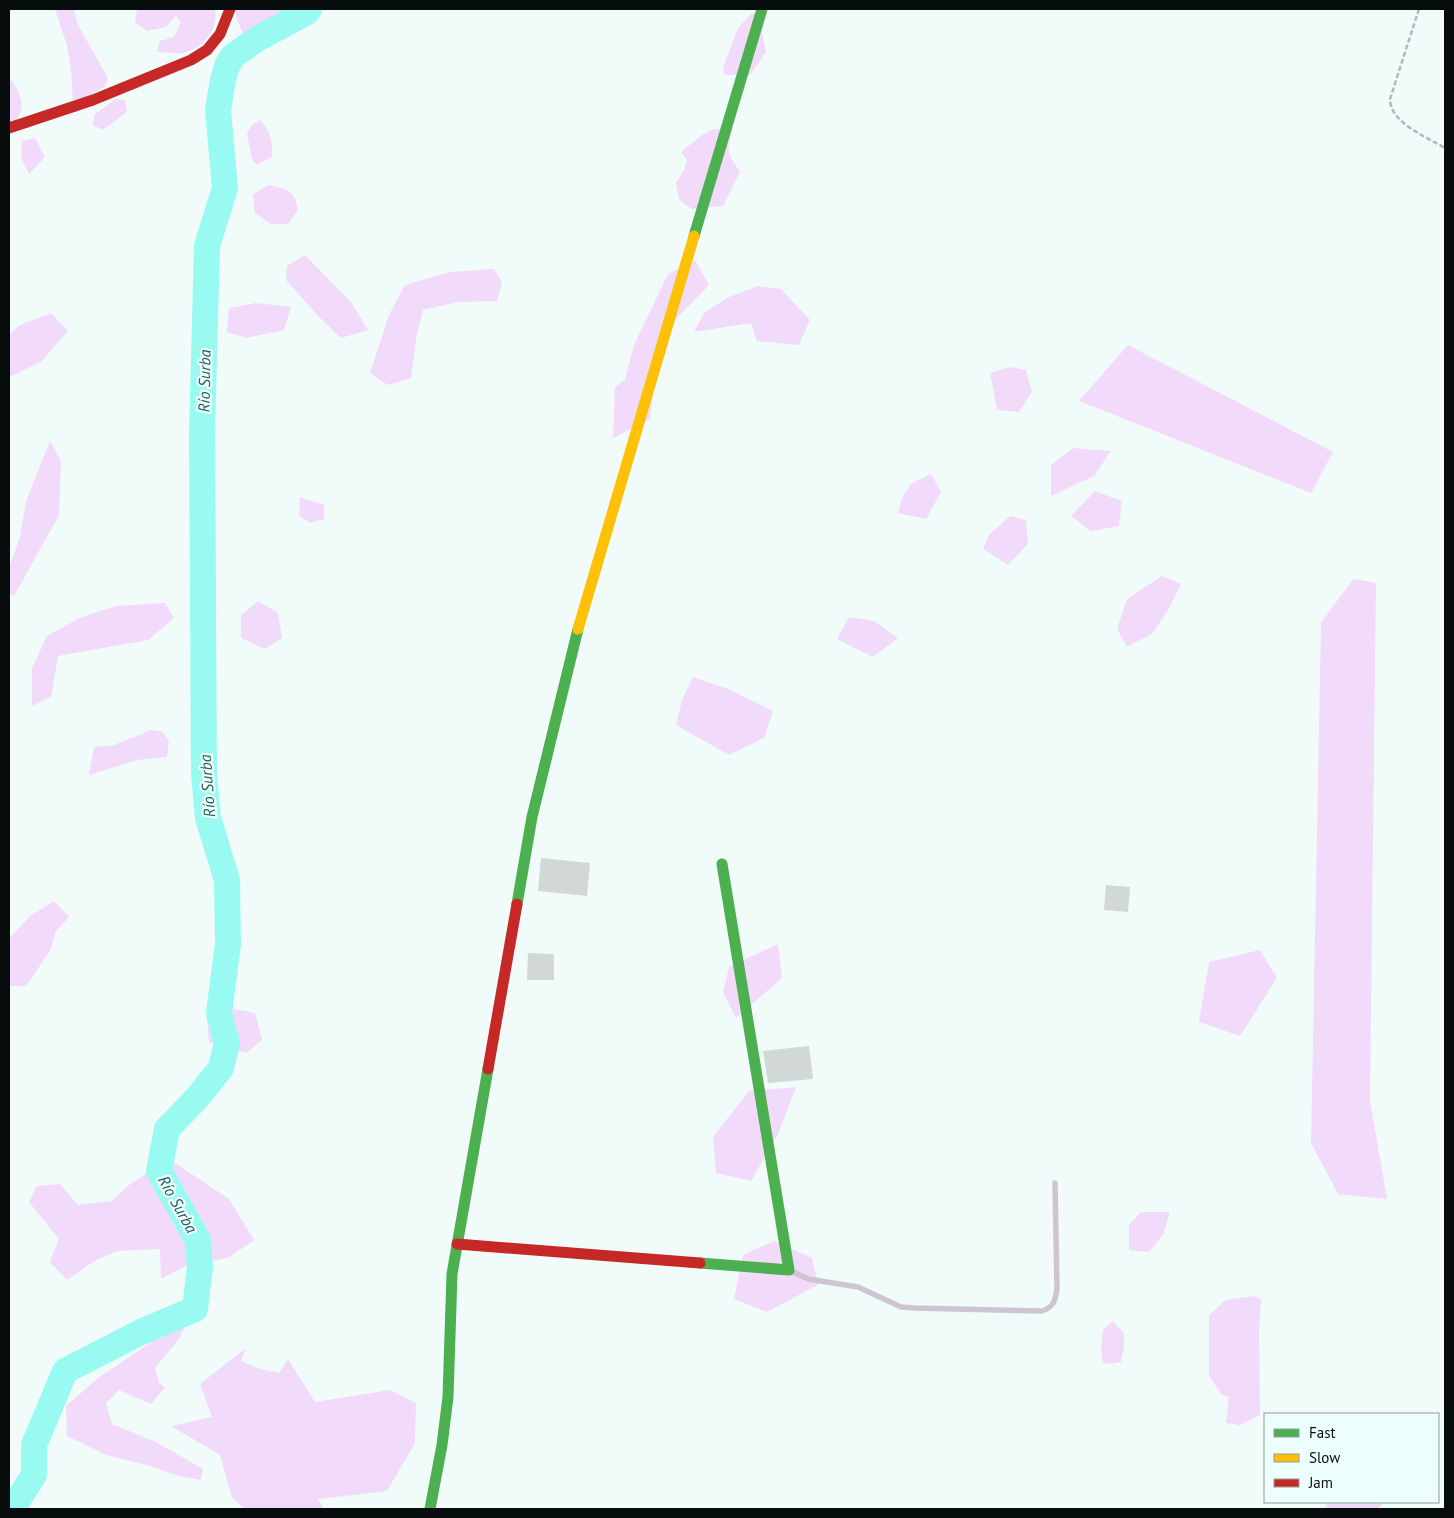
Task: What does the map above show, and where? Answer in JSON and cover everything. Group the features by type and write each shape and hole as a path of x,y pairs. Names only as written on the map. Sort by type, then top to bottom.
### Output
{"street":[{"path":"9,128 93,100 191,60 207,50 220,34 230,9"},
{"path":"430,1509 442,1439 449,1382 449,1303 456,1244 474,1152 532,817 571,652 762,9"},
{"path":"456,1244 789,1270 722,864"}],"lane":[{"path":"789,1270 808,1279 858,1287 902,1307 1042,1311 1050,1309 1055,1303 1057,1289 1055,1183"}],"path":[{"path":"1419,9 1390,99 1390,106 1398,120 1445,148"}],"shaded area":[{"path":"55,9 74,9 78,25 108,78 104,87 73,104 71,69 67,45"},
{"path":"215,9 216,17 212,31 196,48 182,53 157,52 160,41 174,37 181,22 176,16 166,27 147,31 135,22 137,10"},
{"path":"236,9 288,9 267,24 243,34 236,17"},
{"path":"767,12 762,32 766,52 750,75 724,75 723,68 738,28 751,14"},
{"path":"9,77 20,96 21,109 15,121 9,127"},
{"path":"116,99 125,100 127,112 103,130 93,125 94,115"},
{"path":"260,120 270,137 272,157 257,165 252,160 247,133 252,125"},
{"path":"713,129 733,129 729,142 729,151 732,160 740,171 723,206 692,209 679,200 676,183 684,170 687,160 681,152 702,135"},
{"path":"35,138 45,157 29,174 21,157 22,141"},
{"path":"269,185 289,192 294,198 298,210 288,224 271,224 255,213 253,194"},
{"path":"305,255 351,302 368,330 341,338 319,317 286,280 287,266"},
{"path":"695,260 709,285 668,327 654,387 650,419 613,438 615,387 625,380 634,345 668,274"},
{"path":"494,269 502,282 497,301 458,302 423,310 416,339 411,378 388,385 370,373 389,315 405,285 450,272"},
{"path":"758,286 781,289 810,320 799,345 757,341 751,323 694,332 704,313 729,297"},
{"path":"256,303 291,307 284,330 246,338 227,332 229,308"},
{"path":"51,313 68,331 41,362 9,377 9,335 20,325"},
{"path":"1128,345 1333,452 1311,493 1079,401"},
{"path":"1010,367 1026,370 1032,392 1019,412 997,410 990,373"},
{"path":"50,441 61,461 59,515 14,596 9,594 9,568 20,537 26,501"},
{"path":"1073,448 1111,451 1094,476 1051,496 1051,465"},
{"path":"931,474 941,492 926,519 898,513 902,498 911,484"},
{"path":"1095,491 1122,501 1119,526 1091,531 1071,516"},
{"path":"300,497 324,505 324,519 310,523 299,516"},
{"path":"1010,516 1026,520 1028,544 1008,565 983,549 989,535"},
{"path":"1162,576 1181,584 1168,610 1152,634 1127,647 1117,629 1127,599"},
{"path":"1353,579 1376,583 1370,1101 1387,1199 1338,1194 1311,1143 1321,623"},
{"path":"258,601 278,613 282,638 265,649 241,638 241,615"},
{"path":"165,603 174,618 148,640 58,656 51,697 32,706 32,668 47,636 82,617 116,606"},
{"path":"849,617 874,621 898,638 873,657 837,639"},
{"path":"693,677 728,689 773,711 764,738 729,755 676,725 682,700"},
{"path":"151,730 162,732 169,741 167,757 137,760 89,775 94,747 114,745"},
{"path":"54,901 69,917 56,931 50,951 26,986 9,986 9,939 29,917"},
{"path":"778,944 782,978 736,1018 723,992 729,967"},
{"path":"1260,950 1277,978 1240,1036 1199,1022 1209,962"},
{"path":"234,1009 255,1013 262,1040 246,1053 209,1042 207,1018"},
{"path":"796,1087 778,1134 751,1181 716,1173 713,1137 749,1091"},
{"path":"169,1159 229,1199 254,1240 228,1258 185,1266 161,1279 160,1249 117,1251 96,1260 67,1280 50,1262 59,1239 29,1202 37,1186 60,1184 78,1205 112,1201 130,1184"},
{"path":"1141,1212 1170,1212 1163,1235 1149,1252 1129,1250 1129,1225"},
{"path":"774,1241 812,1258 818,1285 767,1312 734,1299 743,1255"},
{"path":"1254,1296 1261,1299 1259,1329 1260,1415 1240,1425 1226,1423 1229,1397 1222,1395 1209,1376 1209,1316 1225,1300"},
{"path":"183,1318 187,1322 179,1339 155,1368 159,1383 165,1387 151,1404 119,1390 106,1403 112,1424 156,1442 203,1469 201,1480 178,1476 150,1466 106,1455 67,1436 66,1406 98,1378 156,1339"},
{"path":"1113,1321 1124,1333 1121,1362 1103,1363 1101,1350 1103,1330"},
{"path":"246,1348 241,1361 260,1369 279,1373 288,1359 315,1402 390,1390 416,1403 415,1443 387,1491 318,1499 324,1509 245,1509 232,1498 220,1455 171,1426 212,1417 200,1384"},
{"path":"1327,1503 1383,1503 1378,1509 1325,1509"}],"building":[{"path":"541,858 590,863 587,896 538,891"},
{"path":"1106,885 1130,887 1128,912 1104,910"},
{"path":"528,953 554,954 554,980 527,980"},
{"path":"809,1046 813,1079 768,1083 763,1051"}],"waterway":[{"name":"Río Surba","path":"12,1509 34,1475 34,1445 65,1371 141,1332 195,1309 200,1267 198,1240 159,1171 167,1129 197,1098 221,1068 227,1043 219,1013 228,944 227,880 208,818 204,774 202,433 207,246 225,188 218,110 223,80 227,66 233,56 257,39 307,12 309,9"}],"traffic: fast":[{"path":"694,236 762,9"},
{"path":"517,904 532,817 578,629"},
{"path":"700,1263 789,1270 722,864"},
{"path":"430,1509 442,1445 448,1397 452,1274 488,1069"}],"traffic: slow":[{"path":"578,629 694,236"}],"traffic: jam":[{"path":"9,128 93,100 191,60 207,50 220,34 230,9"},
{"path":"488,1069 517,904"},
{"path":"457,1244 700,1263"}]}
